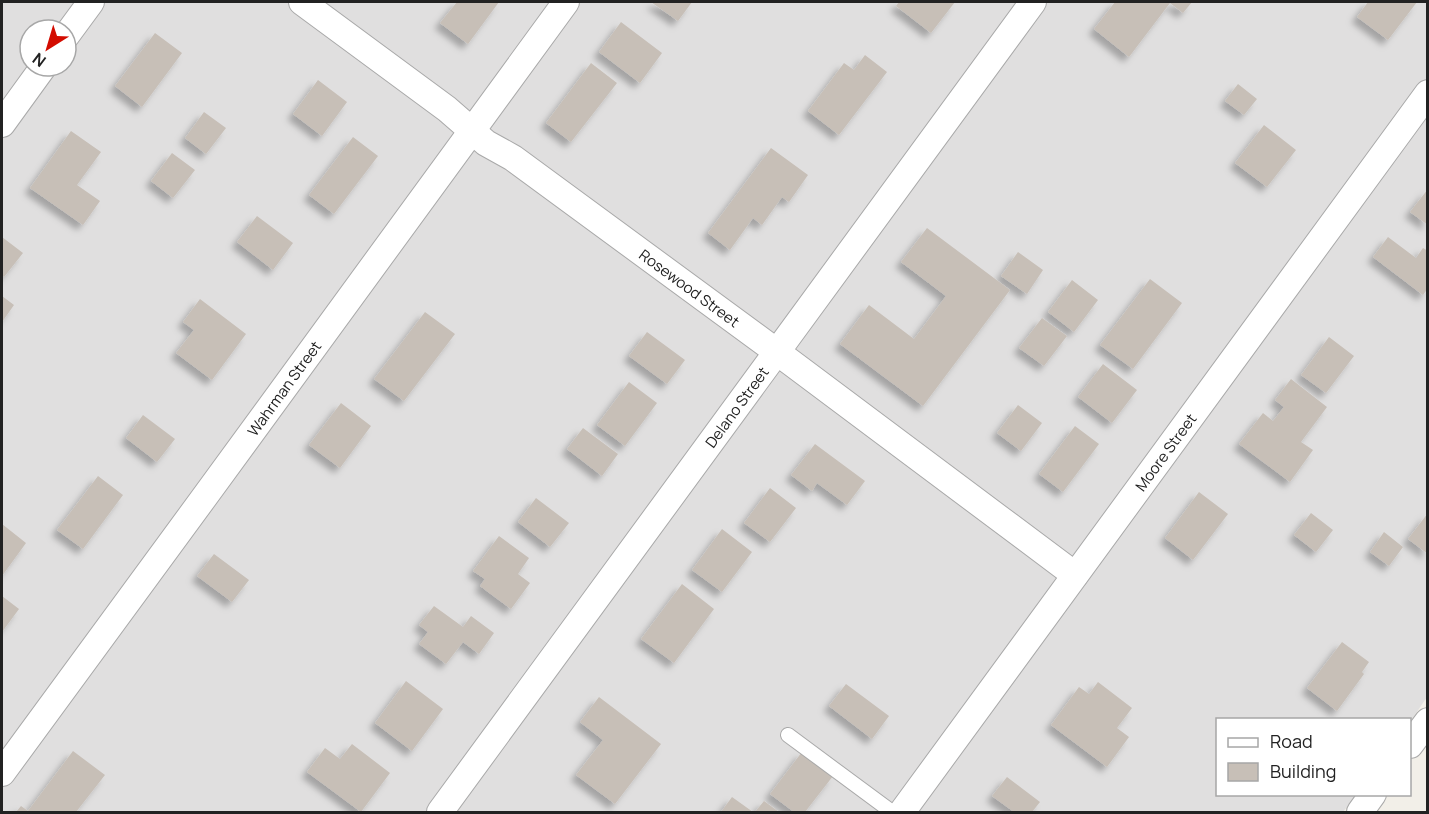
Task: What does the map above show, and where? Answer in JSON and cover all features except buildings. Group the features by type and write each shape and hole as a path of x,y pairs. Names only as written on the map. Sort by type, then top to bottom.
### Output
{"street":[{"path":"78,20 91,2"},
{"name":"Rosewood Street","path":"302,2 447,109 486,143 513,158 777,351 1075,575"},
{"name":"Wahrman Street","path":"2,773 566,2"},
{"name":"Delano Street","path":"440,813 1033,2"},
{"path":"2,124 35,78"},
{"name":"Moore Street","path":"902,813 1428,93"},
{"path":"1411,744 1428,721"},
{"path":"1360,813 1372,796"}],"lane":[{"path":"788,735 892,813"}],"shaded area":[{"path":"2,2 1427,2 1427,697 1411,721 1411,718 1216,718 1216,796 1355,796 1343,812 2,812"}]}
